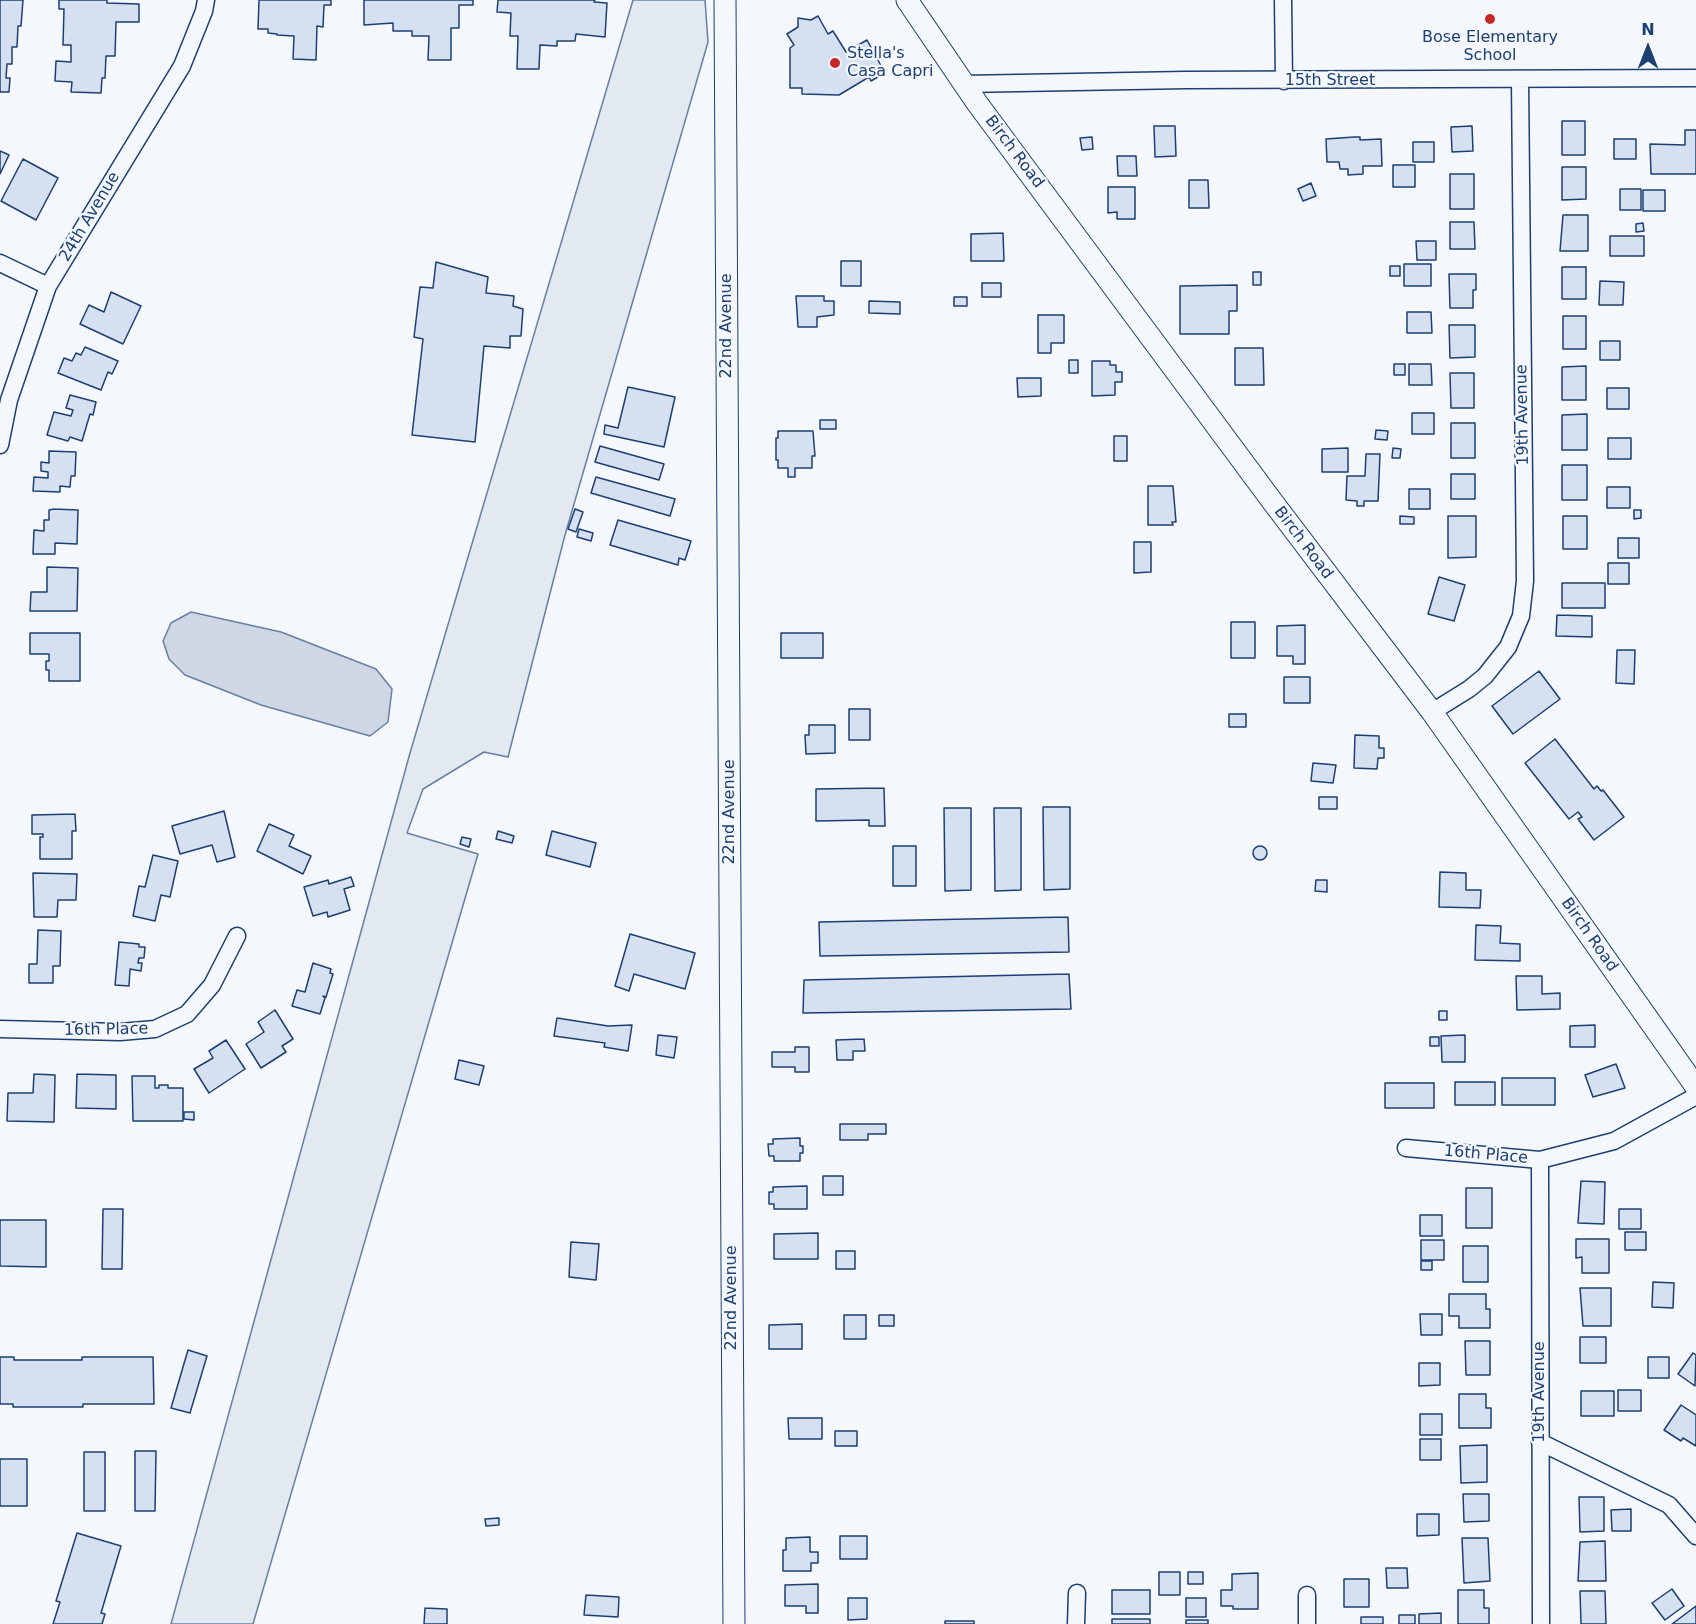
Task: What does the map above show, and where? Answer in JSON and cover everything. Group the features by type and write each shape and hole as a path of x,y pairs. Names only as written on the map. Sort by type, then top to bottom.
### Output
{"street":[{"name":"24th Avenue","path":"0,446 9,400 48,286 182,66 204,11 206,0"},
{"name":"22nd Avenue","path":"725,0 734,1624"},
{"name":"Birch Road","path":"907,0 963,84 1272,501 1432,712 1696,1088"},
{"path":"1283,0 1284,81"},
{"name":"15th Street","path":"963,84 1186,80 1696,78"},
{"name":"19th Avenue","path":"1432,712 1485,676 1508,647 1521,616 1525,581 1520,80"},
{"path":"0,262 48,286"},
{"name":"16th Place","path":"0,1029 120,1032 155,1029 187,1014 212,985 237,936"},
{"name":"16th Place","path":"1406,1148 1540,1160 1614,1141 1696,1096"},
{"name":"19th Avenue","path":"1540,1160 1541,1624"},
{"path":"1540,1442 1669,1504 1696,1536"},
{"path":"1076,1624 1077,1593"},
{"path":"1307,1595 1307,1624"}],"shaded area":[{"path":"633,0 705,0 708,42 565,535 508,757 484,752 423,789 407,833 478,854 253,1624 171,1624 410,753"},
{"path":"191,612 281,632 376,669 392,689 388,722 370,736 261,705 185,675 169,659 163,641 171,623"}],"building":[{"path":"0,0 23,0 17,47 12,47 12,64 7,64 6,78 10,78 9,92 0,92"},
{"path":"59,0 107,0 107,3 139,4 139,22 116,22 115,56 106,56 105,78 102,78 101,93 71,92 72,82 55,81 56,61 71,62 71,45 63,45 64,9 59,9"},
{"path":"259,0 331,0 331,5 324,5 323,27 317,26 316,60 293,59 294,36 277,35 268,33 268,29 258,29"},
{"path":"364,0 473,0 473,5 459,5 459,28 451,28 451,60 428,60 429,36 412,36 412,31 393,31 393,23 364,25"},
{"path":"498,0 595,0 594,2 607,3 605,37 576,34 575,41 557,41 557,46 540,45 539,69 517,69 518,36 510,36 511,13 497,12"},
{"name":"Stella's Casa Capri","path":"818,16 828,34 833,31 846,52 867,40 885,73 871,81 869,77 839,95 802,94 802,88 790,88 790,48 794,45 787,34 798,27 798,18 811,20"},
{"path":"1562,121 1585,121 1585,155 1562,155"},
{"path":"1154,126 1175,126 1176,156 1155,157"},
{"path":"1472,126 1473,151 1452,152 1451,127"},
{"path":"1685,130 1696,130 1696,174 1651,174 1650,144 1685,145"},
{"path":"1092,137 1093,149 1082,150 1080,138"},
{"path":"1360,137 1360,140 1381,139 1382,166 1363,166 1363,174 1348,175 1348,169 1340,169 1339,162 1327,162 1326,139"},
{"path":"1614,139 1636,139 1636,159 1614,159"},
{"path":"1413,142 1434,142 1434,162 1413,162"},
{"path":"0,151 9,155 0,174"},
{"path":"1117,156 1136,156 1137,176 1118,176"},
{"path":"23,159 58,178 36,220 1,201"},
{"path":"1393,165 1415,165 1415,187 1393,187"},
{"path":"1562,167 1586,167 1586,199 1562,200"},
{"path":"1450,174 1474,174 1474,209 1450,209"},
{"path":"1189,180 1208,180 1209,208 1189,208"},
{"path":"1311,183 1316,196 1303,201 1298,189"},
{"path":"1108,187 1135,187 1135,219 1117,219 1117,212 1108,213"},
{"path":"1620,189 1641,189 1641,210 1620,210"},
{"path":"1643,190 1665,190 1665,211 1643,211"},
{"path":"1563,215 1588,215 1588,251 1560,251"},
{"path":"1450,222 1474,222 1475,249 1450,249"},
{"path":"1643,223 1644,231 1636,232 1636,224"},
{"path":"1003,233 1004,261 971,261 971,234"},
{"path":"1610,236 1644,236 1644,256 1610,256"},
{"path":"1416,241 1436,241 1436,260 1417,260"},
{"path":"841,261 861,261 861,286 841,286"},
{"path":"436,262 488,277 486,293 514,296 513,306 523,309 521,336 510,336 510,348 484,346 475,442 412,435 423,339 414,337 420,287 433,288"},
{"path":"1404,264 1431,264 1431,286 1404,286"},
{"path":"1390,266 1400,266 1400,276 1390,276"},
{"path":"1562,267 1586,267 1586,299 1562,299"},
{"path":"1253,272 1261,272 1261,285 1253,285"},
{"path":"1449,274 1476,274 1473,308 1450,308"},
{"path":"1600,281 1624,282 1623,305 1599,305"},
{"path":"982,283 1001,283 1001,297 982,297"},
{"path":"1237,285 1237,311 1229,311 1229,334 1180,334 1180,286"},
{"path":"111,292 141,306 123,344 80,324 89,305 104,312"},
{"path":"796,296 824,296 824,301 834,301 834,315 817,317 817,327 798,327"},
{"path":"954,297 967,297 967,306 954,306"},
{"path":"869,301 900,302 900,314 869,313"},
{"path":"1407,312 1431,312 1432,333 1407,333"},
{"path":"1038,315 1064,315 1064,343 1051,343 1051,353 1038,353"},
{"path":"1563,316 1586,316 1586,349 1563,349"},
{"path":"1449,325 1475,325 1475,357 1450,358"},
{"path":"1600,341 1620,341 1620,360 1600,360"},
{"path":"85,347 118,361 112,374 108,372 101,390 58,373 64,358 72,361 76,353 81,355"},
{"path":"1235,348 1263,348 1264,385 1235,385"},
{"path":"1069,360 1078,360 1078,373 1069,373"},
{"path":"1092,361 1110,361 1110,365 1116,365 1116,372 1122,372 1122,382 1115,382 1115,395 1092,396"},
{"path":"1394,364 1405,364 1405,375 1394,375"},
{"path":"1409,364 1431,364 1432,385 1409,385"},
{"path":"1586,366 1586,400 1562,400 1562,367"},
{"path":"1450,373 1474,373 1474,408 1451,408"},
{"path":"1017,378 1041,378 1041,396 1018,397"},
{"path":"628,387 675,397 664,447 604,434 605,425 618,428"},
{"path":"1607,388 1629,388 1629,409 1607,409"},
{"path":"70,395 96,402 82,441 70,437 68,441 47,435 54,412 71,416 73,410 66,408"},
{"path":"1412,413 1434,413 1434,434 1412,434"},
{"path":"1587,414 1587,450 1562,450 1562,415"},
{"path":"820,420 836,420 836,429 820,429"},
{"path":"1451,423 1475,423 1475,458 1451,458"},
{"path":"1376,430 1388,431 1387,440 1375,439"},
{"path":"778,431 813,431 815,456 812,456 812,468 795,468 795,477 788,477 788,468 778,468 776,438 778,438"},
{"path":"1114,436 1127,436 1127,461 1114,461"},
{"path":"1608,438 1631,438 1631,459 1608,459"},
{"path":"600,446 664,464 659,480 595,462"},
{"path":"1348,448 1348,472 1322,472 1322,449"},
{"path":"1393,448 1401,449 1400,458 1392,458"},
{"path":"49,451 76,452 75,476 71,476 70,487 60,486 60,492 33,491 34,477 48,478 48,472 41,471 41,462 49,463"},
{"path":"1366,454 1380,454 1378,501 1364,501 1364,506 1357,506 1357,501 1346,500 1347,476 1365,476"},
{"path":"1562,465 1587,465 1587,500 1562,500"},
{"path":"1451,474 1475,474 1475,499 1451,499"},
{"path":"596,477 675,499 670,516 591,493"},
{"path":"1148,486 1173,486 1176,522 1172,522 1173,525 1148,525"},
{"path":"1607,487 1630,487 1630,508 1607,508"},
{"path":"1409,489 1430,489 1430,509 1409,509"},
{"path":"575,509 583,512 576,532 568,529"},
{"path":"49,510 78,510 77,544 55,543 55,554 33,554 34,530 44,531 44,520 49,520"},
{"path":"1634,510 1641,510 1641,518 1634,519"},
{"path":"1400,516 1414,517 1414,524 1400,524"},
{"path":"1448,516 1476,516 1476,557 1448,558"},
{"path":"1563,516 1587,516 1587,549 1563,549"},
{"path":"618,520 691,541 685,560 679,558 678,565 610,545"},
{"path":"579,529 593,533 591,541 577,537"},
{"path":"1618,538 1639,538 1639,558 1618,558"},
{"path":"1134,542 1151,542 1151,572 1134,573"},
{"path":"1608,563 1629,563 1629,584 1608,584"},
{"path":"47,567 78,568 77,611 30,611 31,592 47,592"},
{"path":"1439,577 1465,585 1454,621 1428,614"},
{"path":"1562,583 1605,583 1605,608 1562,608"},
{"path":"1557,615 1592,616 1592,637 1556,636"},
{"path":"1231,622 1255,622 1255,658 1231,658"},
{"path":"1305,625 1305,664 1293,664 1293,656 1277,656 1277,626"},
{"path":"30,633 80,633 80,681 49,681 46,661 49,661 49,654 30,654"},
{"path":"781,633 823,633 823,658 781,658"},
{"path":"1617,650 1635,650 1634,684 1616,683"},
{"path":"1539,671 1560,699 1513,734 1492,706"},
{"path":"1284,677 1310,677 1310,703 1284,703"},
{"path":"849,709 870,709 870,740 849,740"},
{"path":"1229,714 1246,714 1246,727 1229,727"},
{"path":"809,725 835,725 835,753 806,754 805,735 809,735"},
{"path":"1355,735 1379,736 1379,748 1384,748 1384,758 1378,758 1377,769 1354,768"},
{"path":"1555,739 1594,789 1597,786 1601,791 1603,790 1624,817 1594,840 1578,819 1582,817 1578,812 1569,819 1525,763"},
{"path":"1313,763 1336,765 1333,783 1311,781"},
{"path":"884,788 885,826 869,826 869,820 816,821 816,789"},
{"path":"1319,797 1337,797 1337,809 1319,809"},
{"path":"1043,807 1070,807 1070,889 1044,890"},
{"path":"944,808 971,808 971,890 945,891"},
{"path":"994,808 1021,808 1021,890 995,891"},
{"path":"224,811 235,857 217,862 212,845 180,854 172,826"},
{"path":"75,814 76,831 72,831 72,859 40,859 40,837 43,837 43,834 32,834 32,815"},
{"path":"269,824 294,835 289,846 311,856 303,874 257,851"},
{"path":"498,831 514,836 512,843 496,839"},
{"path":"552,831 596,843 590,867 546,855"},
{"path":"462,837 471,839 469,847 460,844"},
{"path":"893,846 916,846 916,886 893,886"},
{"path":"1260,846 1265,848 1267,853 1265,858 1260,860 1255,858 1253,853 1255,848"},
{"path":"153,855 178,861 170,897 161,895 155,921 133,916 139,886 145,887"},
{"path":"1440,872 1466,873 1466,890 1481,890 1480,908 1439,907"},
{"path":"33,873 77,874 76,900 58,900 57,917 34,917"},
{"path":"351,877 354,886 344,889 350,910 328,917 327,912 313,916 304,887 328,880 329,884"},
{"path":"1316,880 1327,880 1327,892 1315,891"},
{"path":"1068,917 1069,952 820,956 819,922"},
{"path":"1476,925 1501,926 1500,943 1520,944 1520,961 1475,960"},
{"path":"38,930 61,931 60,966 53,966 53,983 29,983 29,964 37,964"},
{"path":"630,934 695,953 685,989 634,974 629,991 615,986"},
{"path":"119,942 139,944 139,947 145,947 144,958 139,958 138,963 142,963 141,971 130,969 129,986 115,985"},
{"path":"313,963 331,969 330,973 333,974 326,997 323,996 325,998 320,1014 292,1006 297,990 305,992"},
{"path":"1069,974 1071,1009 803,1013 804,980"},
{"path":"1516,976 1542,976 1542,994 1560,993 1560,1009 1517,1010"},
{"path":"275,1010 293,1039 282,1046 286,1052 261,1068 246,1044 264,1032 258,1022"},
{"path":"1439,1011 1447,1011 1447,1020 1439,1020"},
{"path":"557,1018 608,1026 632,1025 628,1051 604,1047 605,1043 554,1036"},
{"path":"1595,1025 1595,1047 1570,1047 1570,1026"},
{"path":"658,1035 677,1037 674,1058 656,1055"},
{"path":"1465,1035 1465,1062 1442,1062 1441,1036"},
{"path":"1430,1037 1439,1037 1439,1046 1430,1046"},
{"path":"864,1039 865,1051 853,1051 853,1060 837,1060 836,1040"},
{"path":"226,1040 245,1069 209,1093 194,1069 213,1058 209,1051"},
{"path":"795,1047 809,1047 809,1072 795,1072 795,1067 772,1067 772,1052 795,1052"},
{"path":"459,1060 484,1066 479,1085 455,1079"},
{"path":"1616,1064 1625,1088 1593,1097 1585,1075"},
{"path":"34,1074 55,1075 54,1122 7,1121 8,1093 33,1093"},
{"path":"77,1074 116,1075 116,1109 76,1108"},
{"path":"132,1076 155,1076 155,1088 159,1088 159,1085 168,1085 168,1088 183,1088 183,1121 133,1121"},
{"path":"1502,1078 1555,1078 1555,1105 1502,1105"},
{"path":"1455,1082 1495,1082 1495,1105 1455,1105"},
{"path":"1385,1083 1434,1083 1434,1108 1385,1108"},
{"path":"184,1112 194,1112 194,1120 184,1119"},
{"path":"840,1124 886,1124 886,1134 868,1134 868,1140 840,1140"},
{"path":"800,1138 803,1153 800,1153 800,1161 774,1161 774,1156 769,1156 768,1144 773,1144 773,1139"},
{"path":"823,1176 843,1176 843,1195 823,1195"},
{"path":"1581,1181 1605,1182 1604,1224 1578,1223"},
{"path":"807,1186 807,1209 774,1209 774,1204 769,1204 769,1192 773,1192 773,1187"},
{"path":"1466,1188 1492,1188 1492,1228 1466,1228"},
{"path":"103,1209 123,1209 122,1269 102,1269"},
{"path":"1619,1209 1641,1209 1641,1229 1619,1229"},
{"path":"1420,1215 1442,1215 1442,1236 1420,1236"},
{"path":"0,1220 46,1220 46,1267 0,1266"},
{"path":"1625,1232 1646,1232 1646,1250 1625,1250"},
{"path":"818,1233 818,1259 774,1259 774,1234"},
{"path":"1576,1239 1609,1239 1609,1273 1582,1273 1582,1257 1576,1258"},
{"path":"1421,1240 1444,1240 1444,1260 1421,1260"},
{"path":"571,1242 599,1244 596,1280 569,1277"},
{"path":"1463,1246 1488,1246 1488,1282 1463,1282"},
{"path":"836,1251 855,1251 855,1269 836,1269"},
{"path":"1421,1261 1432,1261 1432,1270 1421,1270"},
{"path":"1653,1282 1674,1283 1673,1308 1652,1307"},
{"path":"1580,1288 1611,1288 1611,1326 1583,1326"},
{"path":"1449,1294 1486,1294 1486,1309 1490,1309 1490,1328 1459,1328 1459,1316 1449,1316"},
{"path":"1420,1314 1442,1314 1442,1335 1421,1335"},
{"path":"844,1315 866,1315 866,1339 844,1339"},
{"path":"879,1315 894,1315 894,1326 879,1326"},
{"path":"802,1324 802,1349 769,1349 769,1325"},
{"path":"1580,1337 1606,1337 1606,1363 1580,1363"},
{"path":"1465,1341 1490,1341 1490,1375 1466,1375"},
{"path":"188,1350 207,1356 190,1413 171,1408"},
{"path":"1693,1353 1696,1355 1695,1386 1678,1374"},
{"path":"0,1357 14,1357 14,1360 82,1360 82,1357 153,1357 154,1404 13,1407 13,1404 0,1404"},
{"path":"1648,1357 1669,1357 1669,1378 1648,1378"},
{"path":"1419,1363 1440,1363 1440,1385 1419,1386"},
{"path":"1618,1390 1641,1390 1641,1411 1618,1411"},
{"path":"1581,1391 1614,1391 1614,1416 1581,1416"},
{"path":"1459,1394 1486,1394 1486,1408 1491,1408 1491,1428 1459,1428"},
{"path":"1681,1405 1696,1415 1696,1446 1683,1438 1681,1441 1664,1430"},
{"path":"1420,1414 1442,1414 1442,1435 1420,1435"},
{"path":"788,1418 822,1418 822,1439 789,1439"},
{"path":"835,1431 857,1431 857,1446 835,1446"},
{"path":"1420,1439 1441,1439 1441,1460 1420,1460"},
{"path":"1487,1445 1487,1482 1461,1483 1460,1446"},
{"path":"135,1451 156,1451 155,1511 135,1511"},
{"path":"84,1452 105,1452 105,1511 84,1511"},
{"path":"0,1459 27,1459 27,1506 0,1506"},
{"path":"1463,1494 1489,1494 1489,1521 1464,1522"},
{"path":"1579,1497 1604,1497 1604,1531 1580,1532"},
{"path":"1631,1509 1631,1531 1612,1531 1611,1510"},
{"path":"1417,1514 1439,1514 1439,1535 1417,1536"},
{"path":"499,1518 499,1525 486,1526 485,1519"},
{"path":"77,1533 121,1546 101,1613 105,1614 102,1624 53,1624 60,1602 56,1601"},
{"path":"840,1536 867,1536 867,1559 840,1559"},
{"path":"810,1537 810,1552 818,1552 818,1563 811,1563 811,1571 783,1571 783,1550 786,1550 786,1538"},
{"path":"1462,1538 1488,1538 1490,1581 1464,1583"},
{"path":"1605,1541 1606,1581 1578,1581 1580,1542"},
{"path":"1386,1568 1407,1568 1408,1588 1387,1588"},
{"path":"1159,1572 1180,1572 1180,1595 1159,1595"},
{"path":"1188,1572 1203,1572 1203,1584 1188,1584"},
{"path":"1258,1573 1258,1609 1233,1609 1233,1606 1221,1606 1221,1590 1232,1590 1232,1574"},
{"path":"1344,1579 1369,1579 1369,1607 1344,1607"},
{"path":"818,1584 818,1613 806,1613 806,1606 785,1606 785,1585"},
{"path":"1672,1589 1684,1606 1665,1620 1652,1603"},
{"path":"1112,1590 1150,1590 1150,1614 1112,1614"},
{"path":"1458,1590 1484,1590 1484,1608 1489,1608 1489,1624 1458,1624"},
{"path":"1580,1591 1605,1591 1606,1624 1581,1624"},
{"path":"586,1595 619,1597 618,1617 584,1615"},
{"path":"848,1598 867,1598 867,1619 848,1620"},
{"path":"1186,1598 1206,1598 1206,1617 1186,1617"},
{"path":"1696,1606 1696,1624 1672,1624"},
{"path":"425,1608 447,1609 447,1624 424,1624"},
{"path":"1441,1613 1441,1624 1419,1624 1419,1614"},
{"path":"1399,1615 1415,1615 1415,1624 1399,1624"},
{"path":"1361,1617 1383,1617 1383,1624 1361,1624"},
{"path":"1112,1619 1150,1619 1150,1624 1112,1624"},
{"path":"1186,1620 1208,1620 1208,1624 1186,1624"},
{"path":"945,1621 974,1621 974,1624 945,1624"}],"place":[{"name":"Bose Elementary School","path":"1490,19"},
{"name":"Stella's Casa Capri","path":"835,63"}]}
